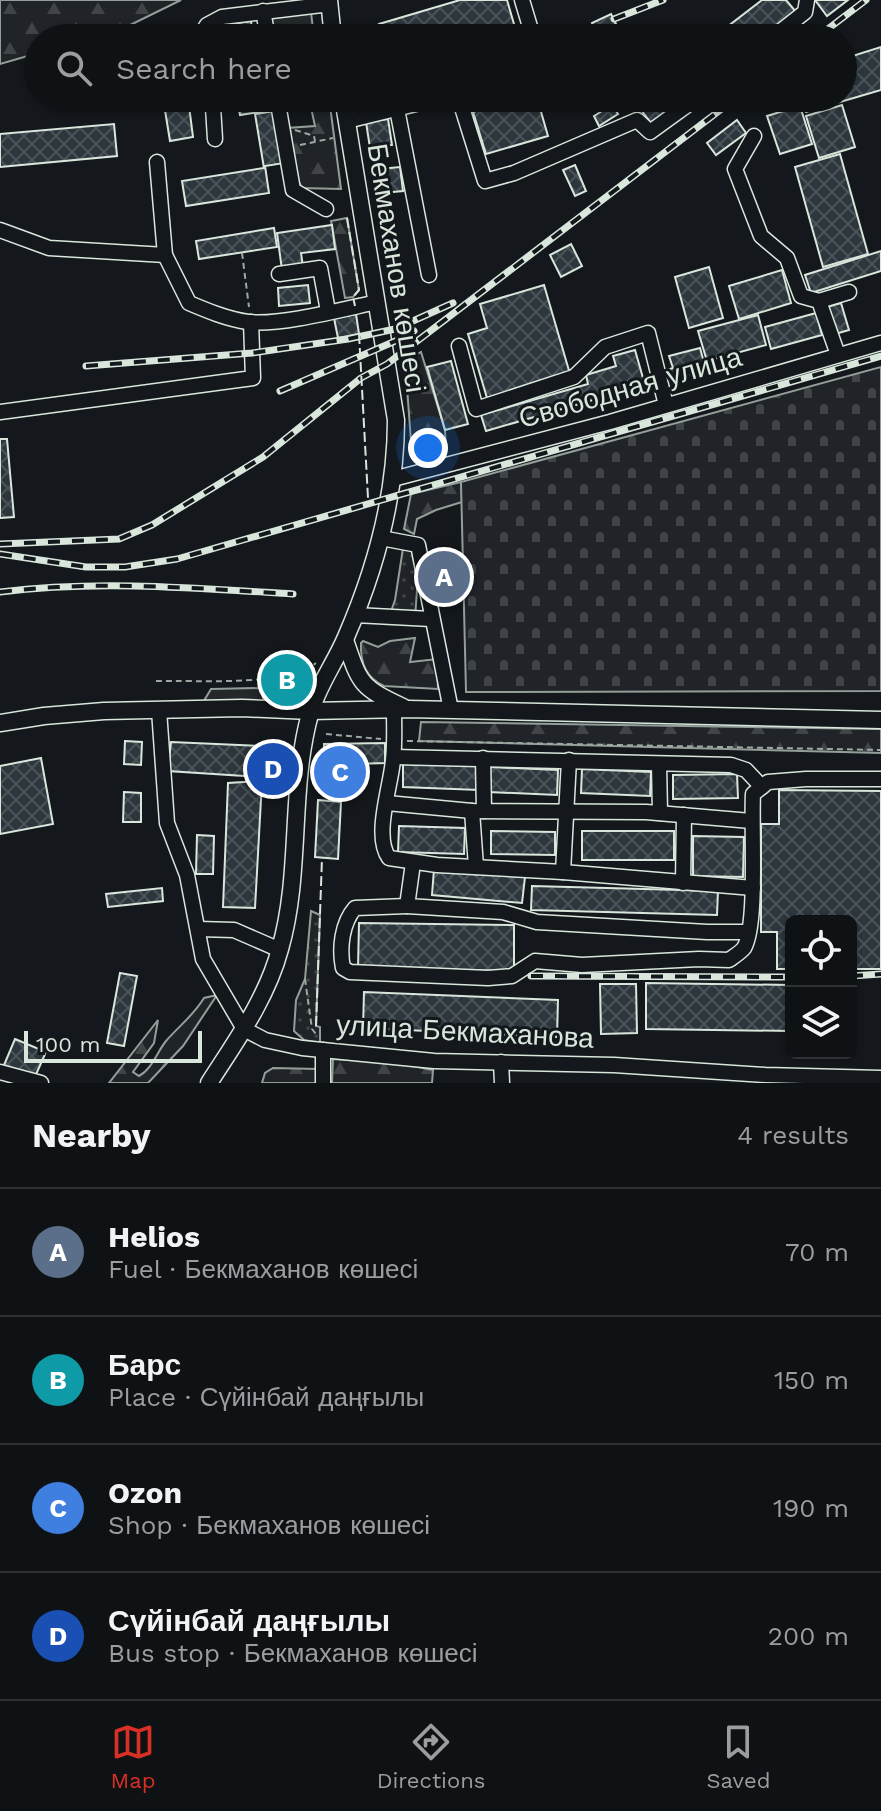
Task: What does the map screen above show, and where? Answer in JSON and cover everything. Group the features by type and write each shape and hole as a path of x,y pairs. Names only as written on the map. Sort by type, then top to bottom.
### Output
{"main road":[{"path":"330,2 332,24"},
{"name":"Бекмаханов көшесі","path":"209,1083 244,1029 271,976 280,950 291,886 303,745 310,711 355,615 388,513 393,479 396,420 345,112"},
{"path":"345,640 359,678 372,693 401,709"},
{"path":"0,723 44,716 242,708 881,720"}],"street":[{"path":"522,0 529,24"},
{"path":"790,24 805,12 807,0"},
{"path":"209,24 222,17 330,2"},
{"path":"263,11 265,24"},
{"path":"213,112 215,139"},
{"path":"279,112 293,190 326,209"},
{"path":"347,121 384,112"},
{"path":"398,112 429,275"},
{"path":"463,112 485,181 514,173 637,120 650,132 678,112"},
{"path":"754,136 735,169 761,236 787,258 801,296 819,301 849,292"},
{"path":"157,162 165,255 189,303 222,317 251,322 377,302"},
{"path":"0,230 49,248 165,255"},
{"path":"279,274 320,268 328,311"},
{"path":"819,301 838,355"},
{"path":"0,412 253,378 251,322"},
{"path":"459,346 476,409 574,377 605,347 648,333 666,405"},
{"name":"Свободная улица","path":"393,479 881,343"},
{"path":"381,538 418,545 451,710"},
{"path":"355,615 431,619"},
{"path":"401,709 382,831 384,850 389,858 413,863 753,888"},
{"path":"159,710 167,823 187,875 203,959 244,1029"},
{"path":"394,757 731,765 746,770 762,787"},
{"path":"476,867 483,758"},
{"path":"563,872 569,760"},
{"path":"659,764 660,813"},
{"path":"748,932 537,922 503,912 407,906 355,908 347,918 341,956 343,968 350,972 488,978 512,976 535,961 582,965 729,960 744,948 748,932 753,888 753,794 768,782 881,779"},
{"path":"387,803 478,811 660,813 751,821"},
{"path":"683,883 684,815"},
{"path":"407,906 413,863"},
{"path":"198,929 234,930 280,950"},
{"name":"улица Бекмаханова","path":"244,1029 279,1045 434,1061 614,1065 686,1076 881,1078"},
{"path":"323,1050 323,1083"},
{"path":"501,1062 502,1083"},
{"path":"0,1072 41,1083"}],"path":[{"path":"281,126 314,136 316,142"},
{"path":"284,149 334,138"},
{"path":"242,253 251,322"},
{"path":"156,681 274,680 308,670 320,660"},
{"path":"326,734 394,741 881,750"},
{"path":"305,979 312,1029 323,1050"}],"green space":[{"path":"0,0 181,0 132,24 24,24 24,57 0,64"},
{"path":"312,112 331,112 341,189 302,188 295,174 287,128 315,126"},
{"path":"347,218 359,290 353,297 345,298 331,221"},
{"path":"421,352 445,430 446,449 439,458 423,457 411,441 405,361"},
{"path":"881,367 881,691 466,692 461,482"},
{"path":"461,482 462,502 417,519 414,534 404,529 411,494"},
{"path":"404,542 414,544 415,618 389,617 395,600"},
{"path":"415,638 410,662 437,659 438,689 384,686 369,674 363,662 363,641 378,647 390,641"},
{"path":"421,722 881,729 881,753 419,741"},
{"path":"311,911 320,915 316,1026 320,1027 320,1043 304,1040 294,1031 296,1000 305,979"},
{"path":"217,995 183,1046 148,1083 109,1083 158,1020 154,1043 133,1072 139,1076 204,998"},
{"path":"333,1059 392,1062 433,1070 432,1083 332,1083"},
{"path":"273,1068 318,1069 317,1083 262,1083 265,1073"}],"shaded area":[{"path":"263,11 311,12 312,24 265,24"},
{"path":"261,688 265,708 199,709 211,689"}],"building":[{"path":"460,0 507,0 514,24 379,24"},
{"path":"762,0 786,0 797,13 783,24 731,24"},
{"path":"815,0 848,0 827,16"},
{"path":"611,14 616,24 592,24"},
{"path":"881,47 881,90 857,97 857,55"},
{"path":"165,112 190,112 193,137 170,141"},
{"path":"275,112 284,163 265,166 269,193 186,206 182,181 264,168 255,114"},
{"path":"473,112 541,112 548,136 486,154"},
{"path":"601,112 618,114 599,126 594,116"},
{"path":"643,112 673,112 654,127"},
{"path":"780,112 802,112 812,144 780,154 767,116"},
{"path":"819,112 844,112 855,147 819,158 806,116"},
{"path":"388,119 392,145 370,148 366,122"},
{"path":"737,120 746,133 716,155 707,143"},
{"path":"114,124 117,156 0,167 0,134"},
{"path":"840,154 868,254 823,267 795,167"},
{"path":"575,165 586,191 575,196 563,170"},
{"path":"400,167 403,191 382,193 380,169"},
{"path":"332,225 335,249 301,253 303,267 282,270 277,233"},
{"path":"274,228 277,247 199,259 196,241"},
{"path":"571,244 582,266 561,277 550,255"},
{"path":"881,251 881,271 811,293 805,275"},
{"path":"709,267 723,318 689,328 675,277"},
{"path":"782,270 791,303 739,319 729,286"},
{"path":"308,285 310,303 279,306 278,288"},
{"path":"544,285 570,374 487,398 468,334 487,328 480,304"},
{"path":"841,303 849,330 835,334 827,307"},
{"path":"816,313 822,335 771,349 765,327"},
{"path":"356,314 359,334 338,338 334,318"},
{"path":"758,315 766,345 707,361 698,331"},
{"path":"700,348 706,370 666,380 664,371 673,368 669,356"},
{"path":"635,350 645,385 486,431 481,415 588,384 586,375 616,366 613,356"},
{"path":"451,361 468,424 445,430 427,367"},
{"path":"0,439 7,439 14,517 0,518"},
{"path":"125,741 142,742 141,765 124,764"},
{"path":"171,742 263,746 261,777 168,771"},
{"path":"385,743 385,763 355,764 355,783 325,784 324,744"},
{"path":"41,758 53,824 0,834 0,766"},
{"path":"403,762 480,765 479,790 403,787"},
{"path":"490,767 558,770 557,795 489,792"},
{"path":"582,769 651,772 650,796 581,793"},
{"path":"737,774 738,798 673,799 673,775"},
{"path":"262,781 255,908 223,907 228,783"},
{"path":"779,790 881,791 881,969 857,969 857,915 785,915 785,969 777,969 777,932 761,932 761,824 779,824"},
{"path":"124,792 141,793 141,822 123,822"},
{"path":"318,800 341,802 338,859 315,857"},
{"path":"399,826 465,828 464,854 398,852"},
{"path":"491,831 555,832 555,855 491,854"},
{"path":"582,831 674,831 674,860 582,860"},
{"path":"197,835 214,836 213,874 196,874"},
{"path":"693,836 744,837 743,877 693,876"},
{"path":"434,869 525,877 522,903 432,895"},
{"path":"532,886 718,891 717,915 531,910"},
{"path":"162,888 163,901 108,907 106,894"},
{"path":"359,923 514,925 514,971 358,968"},
{"path":"120,973 137,976 124,1046 107,1043"},
{"path":"646,983 785,985 785,1031 646,1029"},
{"path":"600,984 636,984 637,1033 601,1034"},
{"path":"364,992 558,1000 557,1037 363,1028"},
{"path":"15,1039 46,1052 34,1079 4,1065"}],"railway":[{"path":"614,19 663,0"},
{"path":"834,24 866,0"},
{"path":"0,544 119,539 152,525 263,457 361,378 387,364 718,112"},
{"path":"86,366 252,353 348,339 395,329 453,303"},
{"path":"280,391 414,331"},
{"path":"0,554 86,567 125,567 177,559 881,356"},
{"path":"0,592 109,586 293,594"},
{"path":"857,976 881,974"},
{"path":"531,976 785,977"}],"fence":[{"path":"347,218 359,290 353,297 355,306"},
{"path":"359,334 368,498"},
{"path":"316,1026 322,858"}],"place":[{"name":"Helios","path":"444,577"},
{"name":"Барс","path":"287,680"},
{"name":"Сүйінбай даңғылы","path":"273,769"},
{"name":"Ozon","path":"340,772"}]}
